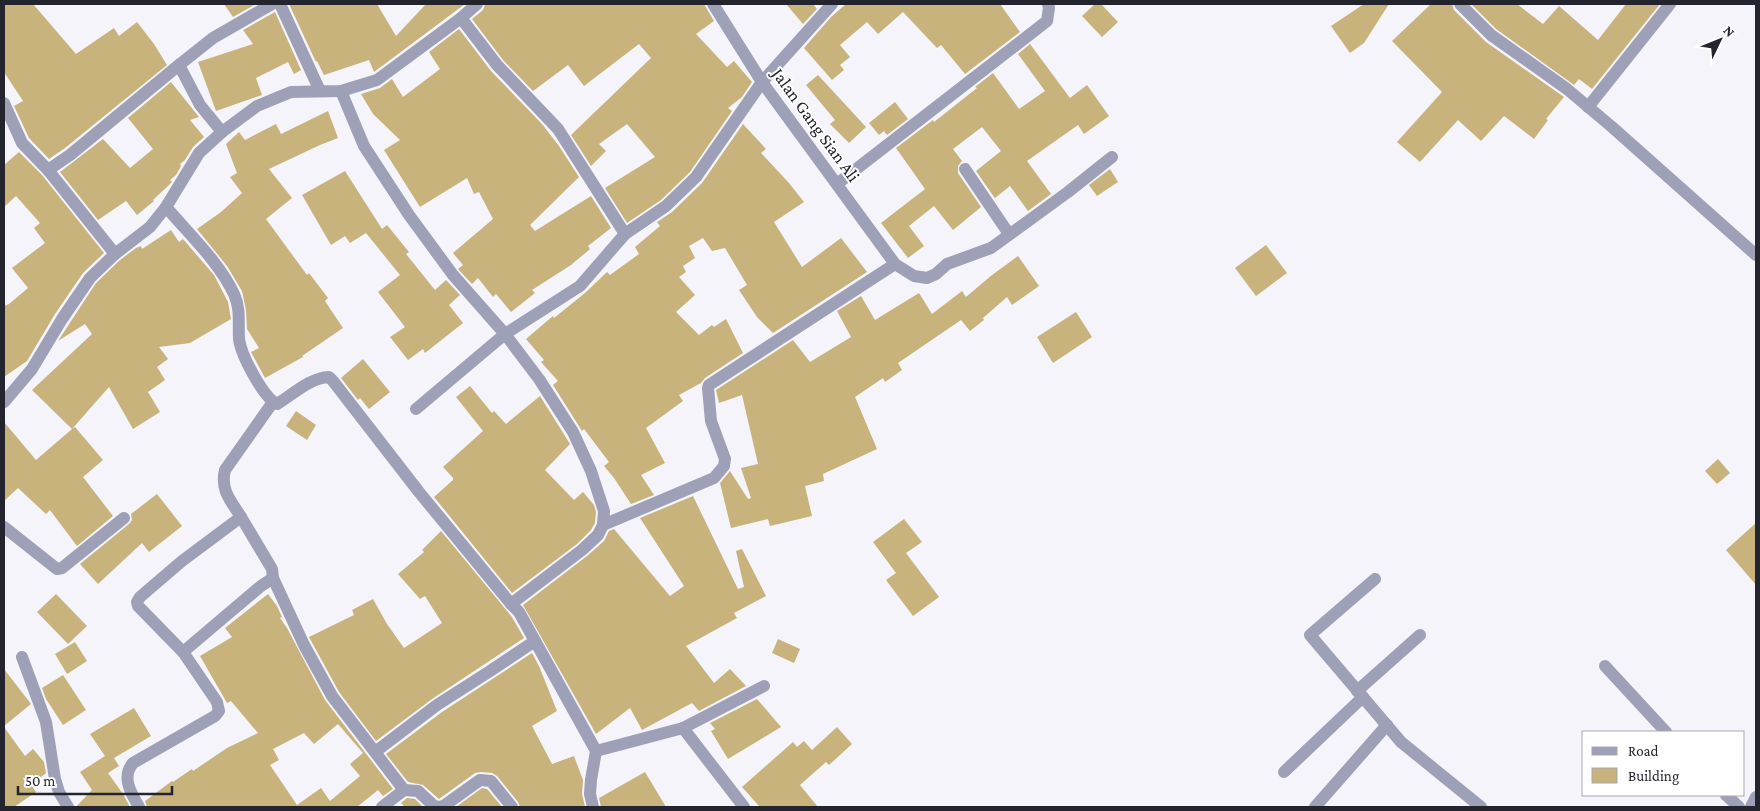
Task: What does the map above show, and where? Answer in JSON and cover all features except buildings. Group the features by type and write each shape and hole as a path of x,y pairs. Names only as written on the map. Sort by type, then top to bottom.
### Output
{"street":[{"path":"48,170 77,150 157,82 213,38 272,4"},
{"path":"280,4 320,92"},
{"path":"4,402 32,369 62,319 90,278 114,254 150,227 166,207 199,153 222,132 257,106 291,92 341,91 377,80 477,4"},
{"name":"Jalan Gang Sian Ali","path":"713,4 762,82 895,264"},
{"path":"416,409 505,334 580,286 624,234 666,206 696,177 762,82 832,4"},
{"path":"838,184 1047,20 1048,4"},
{"path":"1461,4 1491,35 1588,107 1756,256"},
{"path":"1588,107 1670,4"},
{"path":"461,18 497,65 558,130 624,234"},
{"path":"179,65 200,105 222,132"},
{"path":"341,91 364,146 409,215 452,275 505,334 539,379 573,432 604,511 603,525 598,535 582,550 511,604"},
{"path":"4,103 8,124 22,143 48,170 114,254"},
{"path":"603,525 714,478 724,466 725,459 711,421 709,385 895,264 914,276 927,278 936,274 947,264 990,248 1068,192 1112,157"},
{"path":"965,169 1009,234"},
{"path":"166,207 221,271 235,295 239,310 239,339 242,352 268,398 277,404 312,381 320,377 329,377 419,492 519,612 596,751 590,794 593,807"},
{"path":"273,402 225,470 222,479 224,490 272,569 273,578 304,645 332,696 404,790"},
{"path":"4,527 57,569 62,568 124,518"},
{"path":"139,807 128,786 128,769 133,763 215,716 219,711 217,702 183,652 138,606 138,600 182,561 241,518"},
{"path":"183,652 260,586 273,578"},
{"path":"1375,579 1310,635 1401,742 1481,807"},
{"path":"1284,772 1420,634"},
{"path":"375,752 437,705 535,641"},
{"path":"22,657 46,722 55,779 59,792 68,807"},
{"path":"1605,666 1665,731"},
{"path":"596,751 684,728 764,686"},
{"path":"1316,807 1387,725"},
{"path":"684,728 744,807"},
{"path":"382,807 404,790 418,791 434,806 440,807 446,805 480,780 491,781 512,807"},
{"path":"1727,796 1739,807"},
{"path":"1750,807 1756,797"}]}
